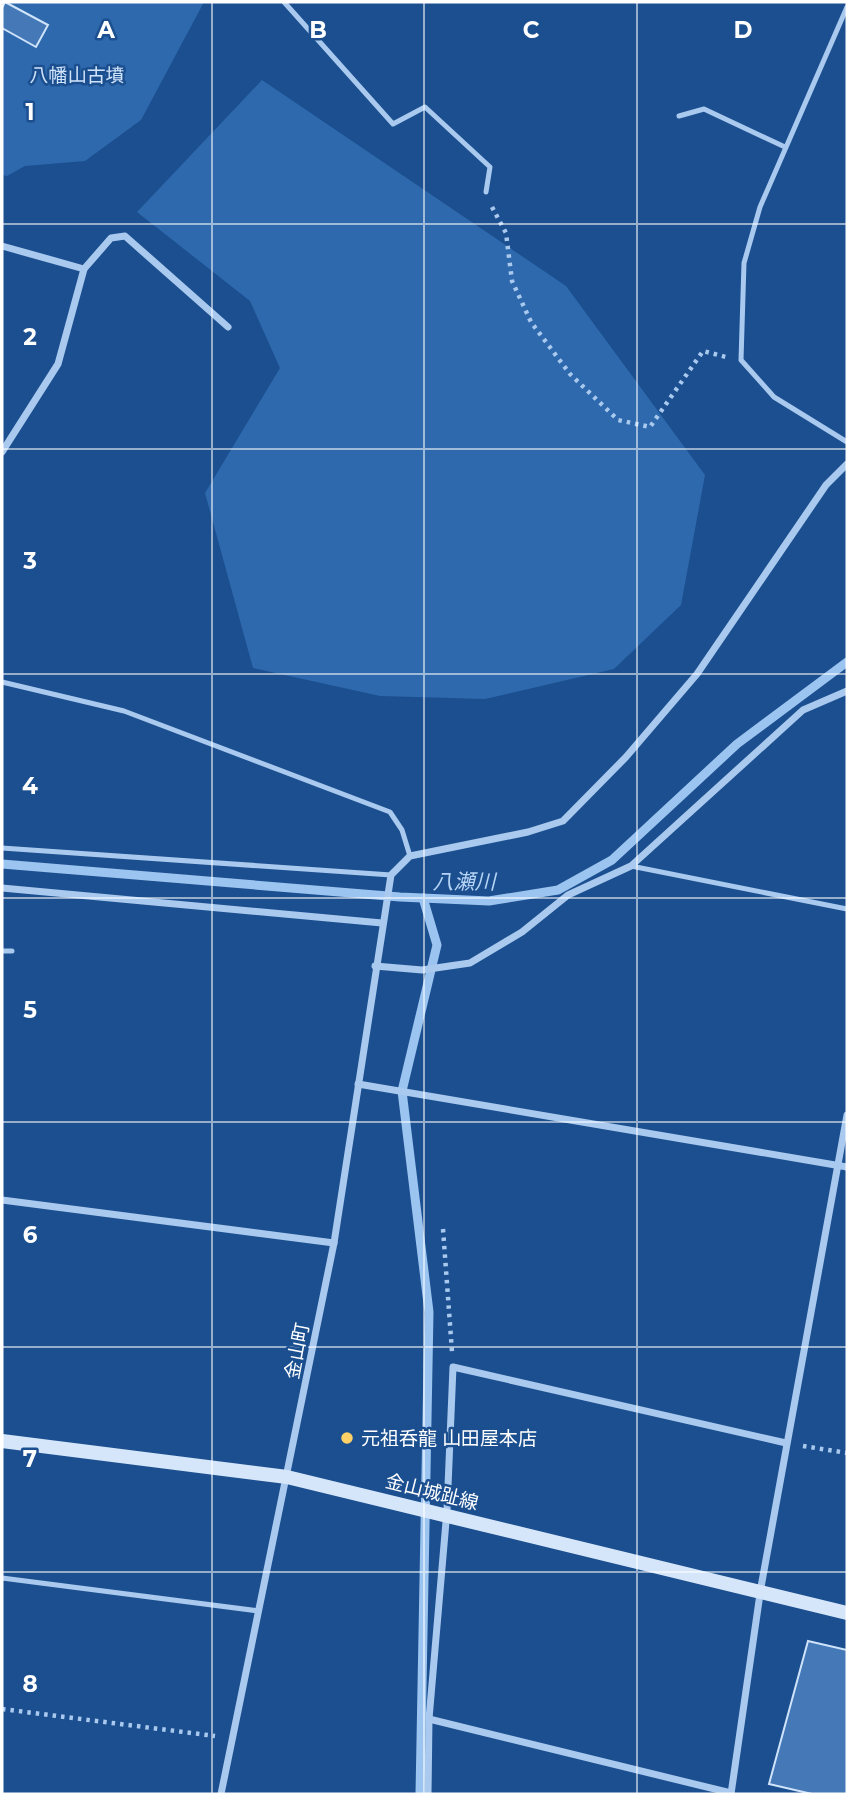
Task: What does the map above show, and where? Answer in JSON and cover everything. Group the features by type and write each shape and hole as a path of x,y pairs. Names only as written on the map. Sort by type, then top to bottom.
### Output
{"main road":[{"name":"金山城趾線","path":"2,1441 287,1476 847,1613"}],"street":[{"path":"2,452 58,364 84,269 110,238 125,236 228,327"},
{"path":"2,246 84,269"},
{"path":"390,878 410,856 528,832 563,821 626,757 698,674 826,485 847,464"},
{"path":"376,966 422,970 470,963 522,932 568,895 631,866 803,710 847,691"},
{"name":"金山町","path":"221,1794 334,1242 390,878"},
{"path":"2,888 382,923"},
{"path":"358,1084 847,1167"},
{"path":"429,1719 733,1794 760,1592 847,1115"},
{"path":"2,1200 334,1242"},
{"path":"428,1794 429,1719 447,1515 453,1367 786,1443"}],"lane":[{"path":"284,2 393,124 425,107 490,167 486,192"},
{"path":"847,7 760,207 744,263 741,360 774,397 847,442"},
{"path":"679,116 704,109 785,147"},
{"path":"2,682 124,710 390,812 402,830 410,856"},
{"path":"2,848 390,878"},
{"path":"631,866 847,909"},
{"path":"2,951 12,951"},
{"path":"2,1578 259,1611"}],"path":[{"path":"486,192 506,233 512,281 531,322 570,374 618,420 650,428 703,351 741,360"},
{"path":"443,1229 453,1367"},
{"path":"786,1443 847,1453"},
{"path":"2,1709 233,1738"}],"green space":[{"name":"八幡山古墳","path":"2,2 204,2 141,120 85,161 25,166 7,176 2,175"},
{"path":"262,80 566,286 705,475 681,605 614,669 485,699 380,696 253,668 205,493 280,368 250,301 137,212"}],"building":[{"path":"5,2 48,25 36,47 2,28 2,8"},
{"path":"808,1641 847,1650 847,1794 812,1794 769,1784"}],"waterway":[{"name":"八瀬川","path":"2,864 400,897 489,901 558,890 612,860 737,744 847,662"},
{"path":"420,1794 429,1312 402,1091 437,945 423,898"}],"place":[{"name":"元祖呑龍 山田屋本店","path":"347,1438"}]}
